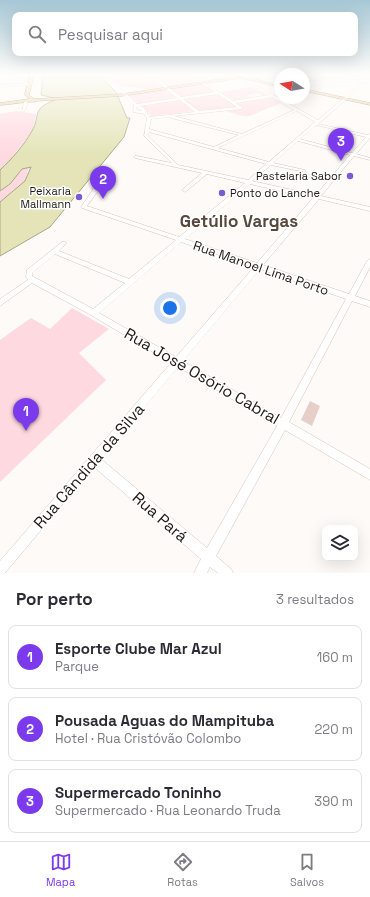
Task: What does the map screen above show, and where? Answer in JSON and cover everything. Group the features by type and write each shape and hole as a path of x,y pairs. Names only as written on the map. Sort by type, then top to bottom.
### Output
{"main road":[{"path":"0,104 19,102"},
{"path":"356,102 370,105"}],"street":[{"path":"23,111 25,102"},
{"path":"133,102 141,107 149,118 146,136 176,165"},
{"path":"136,105 160,102"},
{"path":"185,102 199,112"},
{"path":"149,118 241,108 233,102"},
{"path":"282,102 317,123 370,136"},
{"path":"94,313 129,282 250,182 341,102"},
{"path":"136,105 134,111 146,113"},
{"path":"215,148 296,110"},
{"path":"167,116 242,135"},
{"path":"148,130 270,164 303,170"},
{"name":"Rua Cândida da Silva","path":"0,570 370,136"},
{"path":"298,140 370,159"},
{"path":"138,156 370,209"},
{"name":"Rua Manoel Lima Porto","path":"104,167 99,177 96,189 86,201 84,207 370,304"},
{"path":"185,190 206,172"},
{"path":"0,303 32,280 28,277 29,272 64,243"},
{"path":"54,251 129,282"},
{"path":"200,573 283,424 370,261"},
{"name":"Rua José Osório Cabral","path":"32,280 94,313 370,475"},
{"name":"Rua Pará","path":"94,460 227,573"}],"shaded area":[{"path":"50,102 120,102 127,118 130,118 124,137 50,227 0,256 0,202 25,181 31,167 22,169 10,184 0,191 0,170 18,152 32,131 38,113 47,103"},
{"path":"136,102 153,102 138,104"},
{"path":"163,102 183,102 195,111 152,116 142,106"},
{"path":"186,102 230,102 238,107 198,111"},
{"path":"274,102 274,104 279,104 249,116 243,116 225,111 244,109 235,103"},
{"path":"17,111 36,114 33,130 10,160 0,170 0,114"},
{"path":"31,167 28,170 25,181 0,202 0,191 10,184 22,169"},
{"path":"72,308 109,329 79,353 106,380 0,482 0,340 31,318 50,329"}],"building":[{"path":"310,401 320,406 312,426 301,420"}],"place":[{"name":"Supermercado Toninho","path":"341,161"},
{"name":"Pastelaria Sabor","path":"350,176"},
{"name":"Ponto do Lanche","path":"222,193"},
{"name":"Peixaria Mallmann","path":"79,197"},
{"name":"Pousada Aguas do Mampituba","path":"103,199"},
{"name":"Esporte Clube Mar Azul","path":"26,431"}],"district":[{"name":"Getúlio Vargas","path":"239,221"}]}
